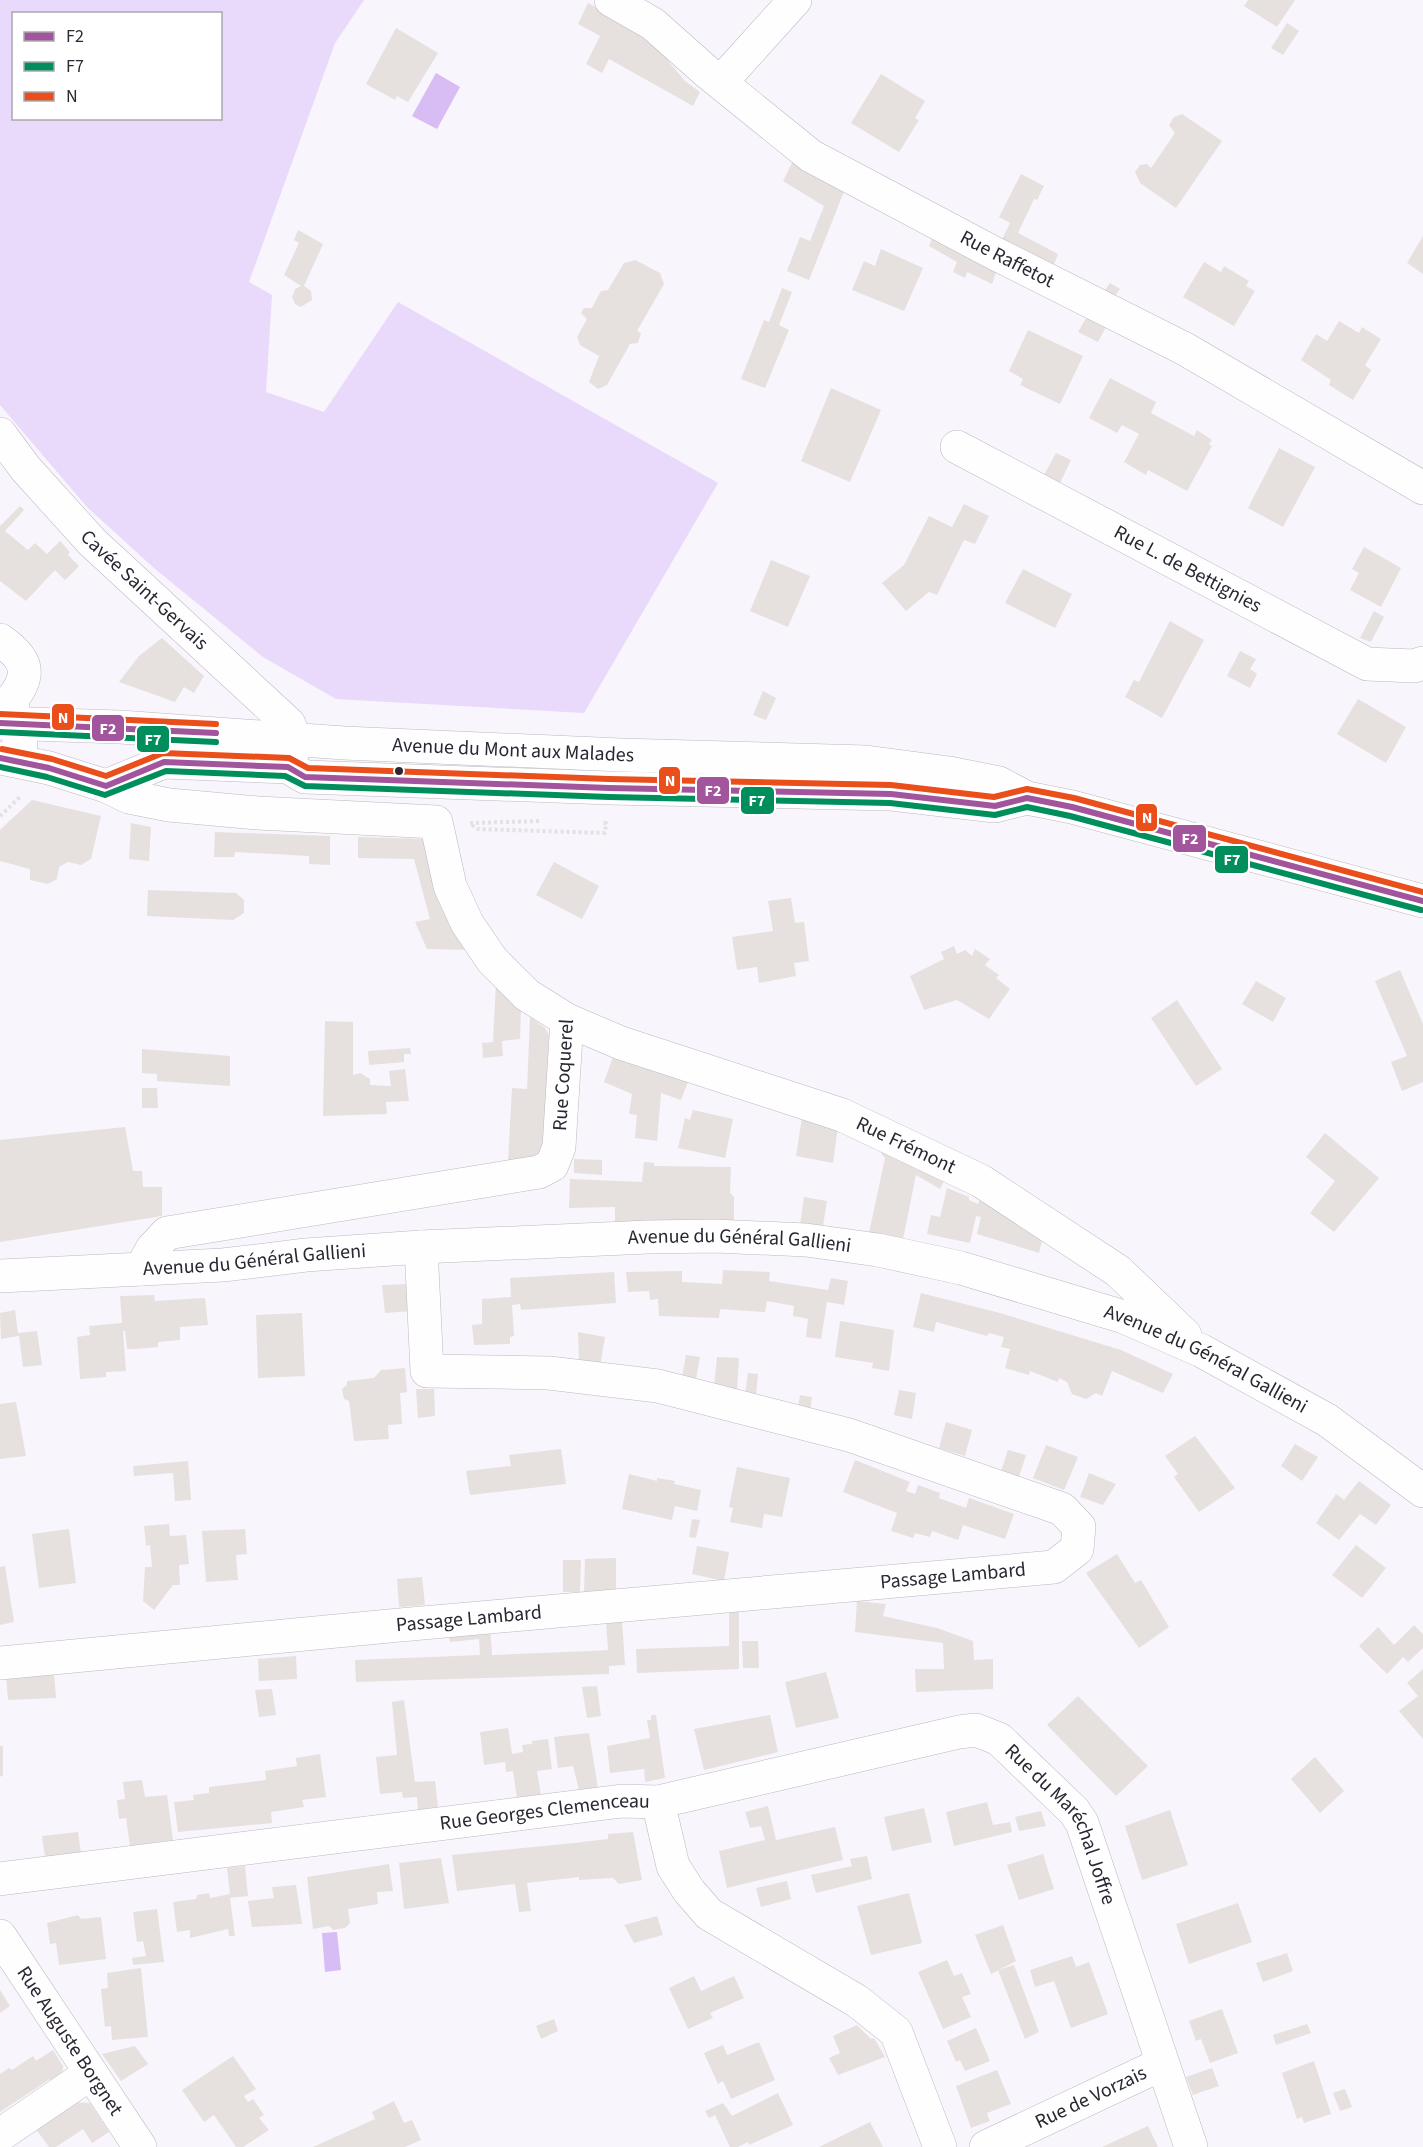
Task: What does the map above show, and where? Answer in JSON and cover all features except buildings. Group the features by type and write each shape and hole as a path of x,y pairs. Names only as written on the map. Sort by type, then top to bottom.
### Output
{"street":[{"name":"Rue Raffetot","path":"611,0 653,24 811,156 994,253 1185,349 1423,488"},
{"path":"721,82 795,0"},
{"name":"Cavée Saint-Gervais","path":"0,434 26,469 92,542 289,724 289,748"},
{"name":"Rue L. de Bettignies","path":"957,447 1367,664 1414,666 1423,663"},
{"path":"7,645 24,674 24,685 12,699 7,724 15,761 49,768 106,786 129,797 169,805 258,813 436,822"},
{"path":"7,724 120,727 289,748"},
{"path":"106,786 164,762 289,748"},
{"name":"Avenue du Mont aux Malades","path":"289,748 866,762 949,773 999,783 1027,798 1072,807 1423,901"},
{"name":"Rue Coquerel","path":"141,1269 152,1250 167,1233 539,1172 552,1165 559,1147 567,1020 527,995 492,960 467,923 450,886 436,822"},
{"name":"Rue Frémont","path":"567,1020 621,1043 842,1116 981,1181 1118,1271 1202,1351"},
{"name":"Avenue du Général Gallieni","path":"0,1276 223,1265 306,1255 422,1247 715,1236 806,1240 941,1263 1031,1287 1124,1317 1202,1351 1327,1420 1423,1491"},
{"name":"Passage Lambard","path":"0,1663 1054,1567 1077,1549 1079,1527 1062,1509 849,1435 658,1386 549,1373 427,1371 422,1247"},
{"name":"Rue du Maréchal Joffre","path":"658,1802 959,1732 976,1730 999,1739 1074,1811 1082,1823 1191,2147"},
{"name":"Rue Georges Clemenceau","path":"0,1879 622,1801 658,1802 673,1866 689,1891 709,1914 857,2001 896,2032 940,2147"},
{"name":"Rue Auguste Borgnet","path":"0,1936 140,2147"},
{"name":"Rue de Vorzais","path":"986,2147 1162,2064"},
{"path":"0,2135 91,2073"}],"path":[{"path":"436,822 547,821"},
{"path":"470,823 477,829 605,832 606,823 596,823"}],"shaded area":[{"path":"0,0 364,0 335,43 249,282 272,295 266,392 324,412 398,302 718,483 584,713 336,699 263,657 154,568 87,507 0,405"},
{"path":"436,73 460,87 437,129 412,116"},
{"path":"337,1932 341,1970 325,1972 322,1933"}],"transit line":[{"name":"N","path":"0,714 216,724"},
{"name":"F2","path":"0,723 216,733"},
{"name":"F7","path":"0,732 216,742"},
{"name":"N","path":"2,749 52,759 106,776 163,753 289,758 308,768 609,779 891,785 994,797 1027,789 1074,798 1423,892"},
{"name":"F2","path":"0,758 49,768 106,786 164,762 288,767 305,777 609,788 891,794 995,806 1027,798 1072,807 1423,901"},
{"name":"F7","path":"0,767 47,777 105,795 166,771 285,776 305,786 609,797 890,803 995,815 1027,807 1070,816 1421,910"}]}
